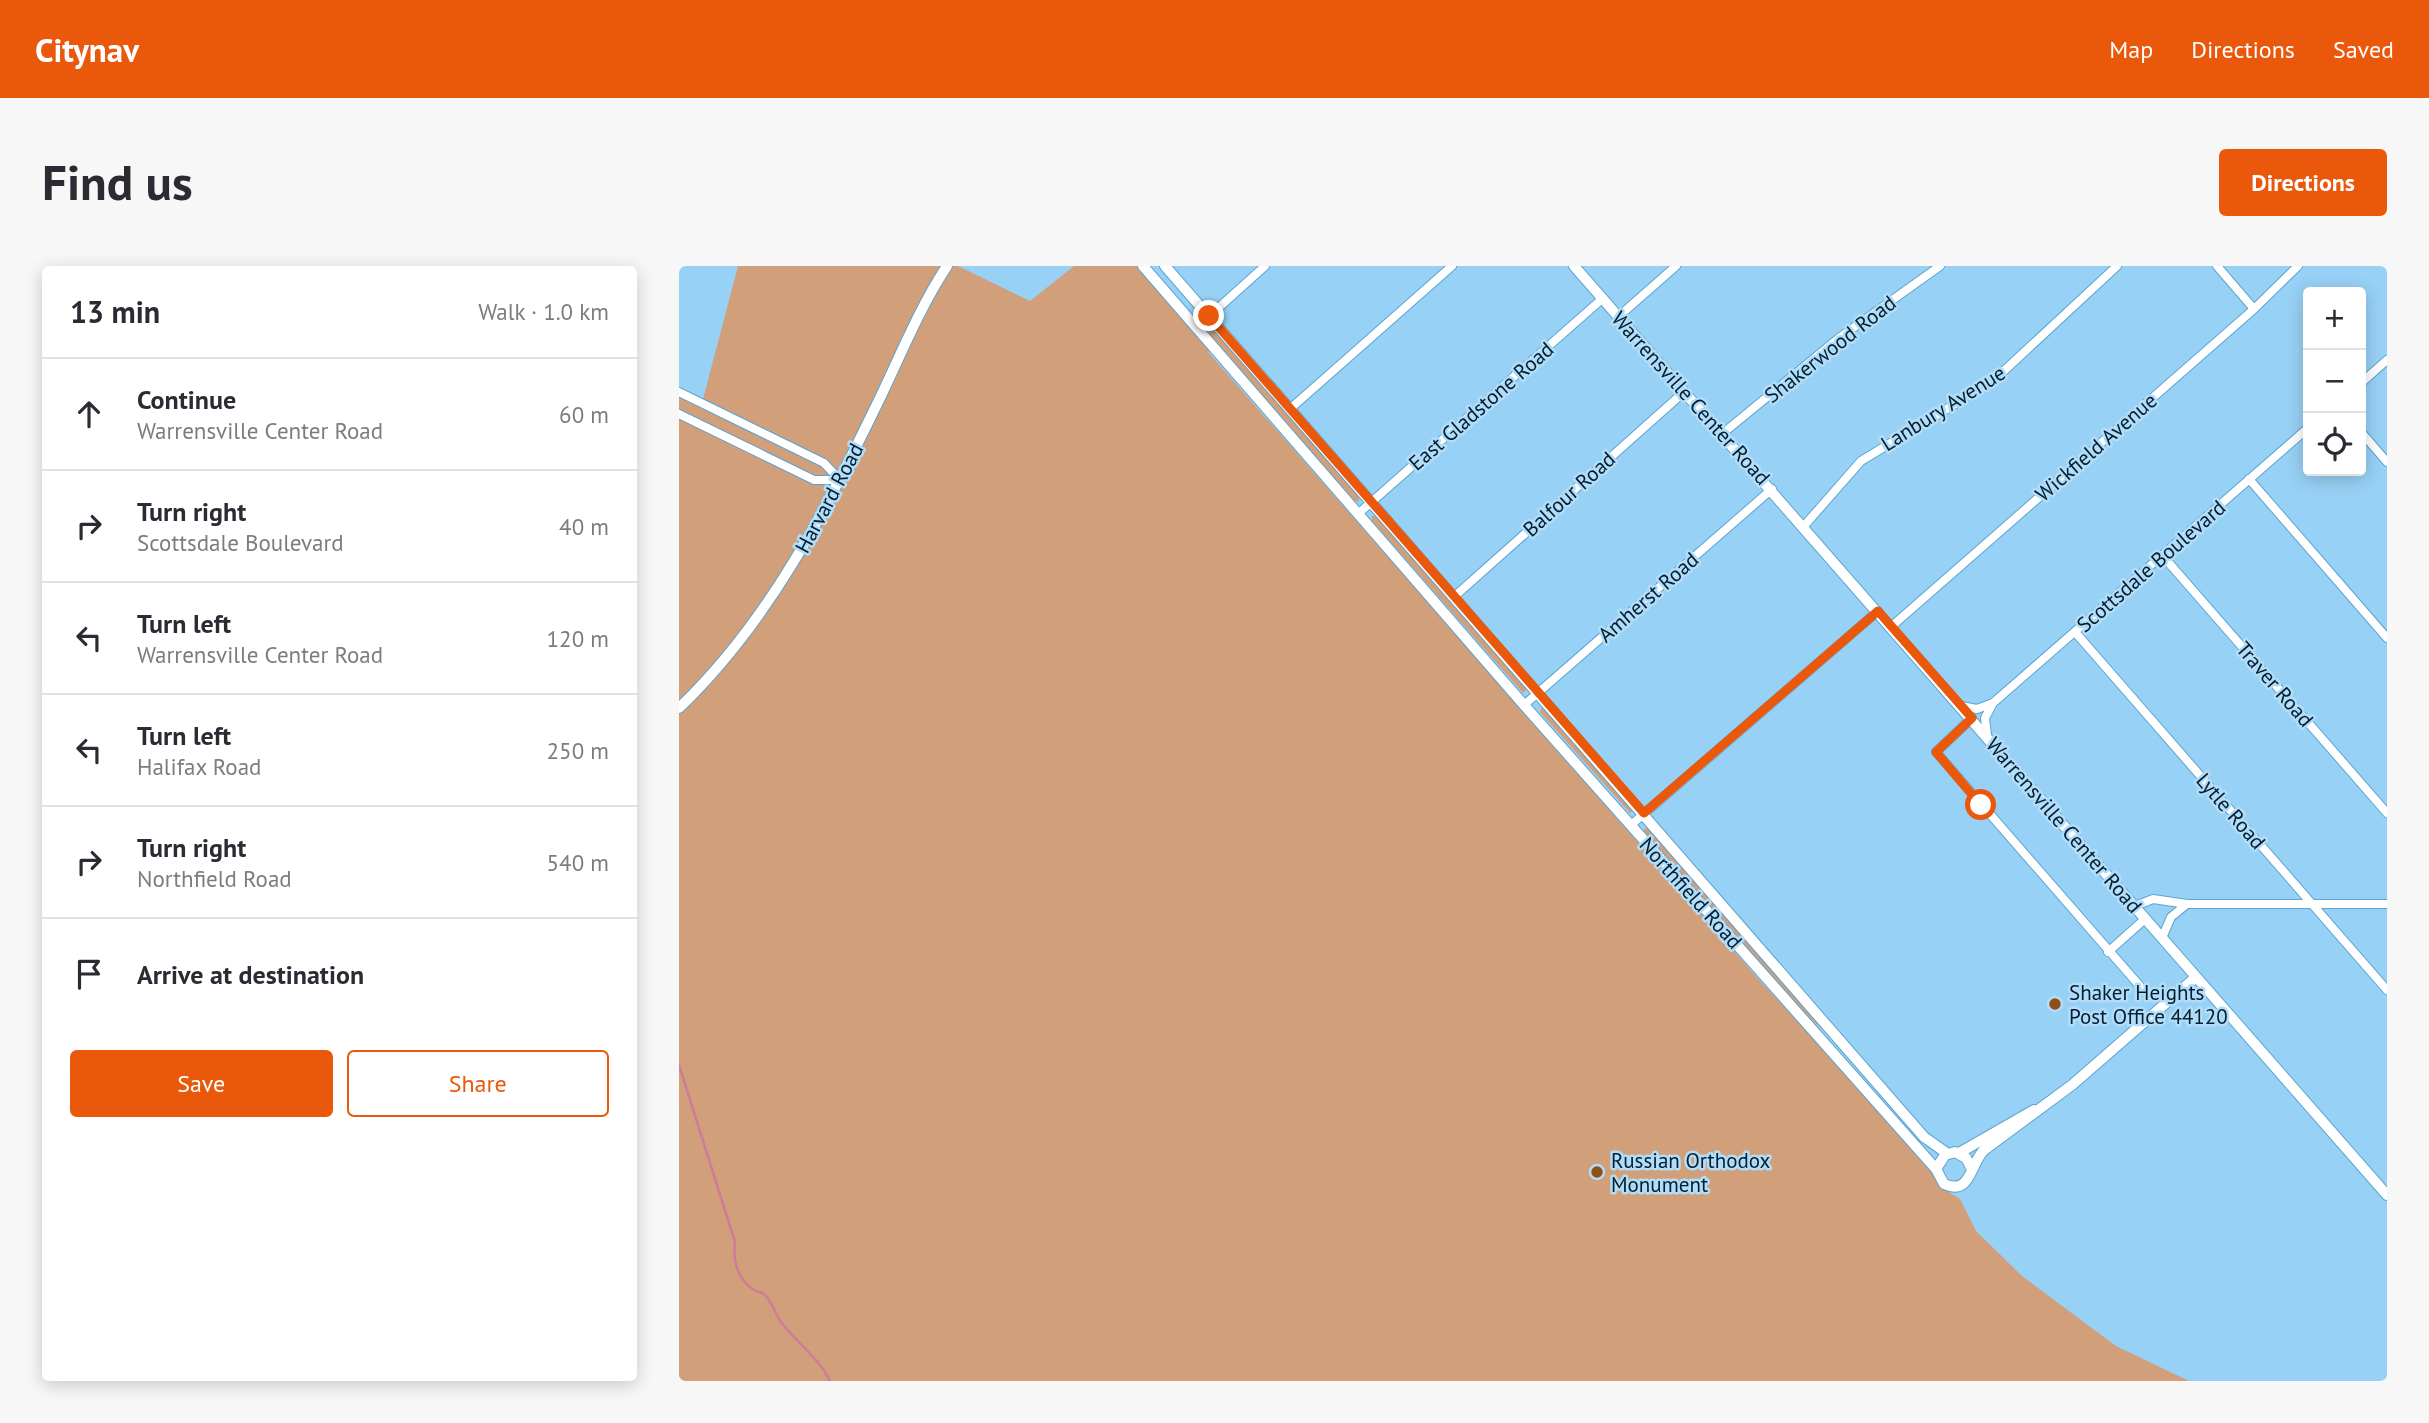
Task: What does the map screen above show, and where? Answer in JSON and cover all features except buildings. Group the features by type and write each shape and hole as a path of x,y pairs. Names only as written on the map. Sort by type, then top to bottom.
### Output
{"main road":[{"name":"Harvard Road","path":"679,708 702,687 761,615 803,549 840,481 947,266"},
{"name":"Northfield Road","path":"1143,266 1524,705 1936,1169"},
{"name":"Northfield Road","path":"1165,266 1924,1137 1954,1154"},
{"name":"Warrensville Center Road","path":"1574,266 1892,626 2387,1195"},
{"path":"2050,1102 1954,1154 1936,1169 1941,1182 1957,1188 1969,1180 1972,1169 1984,1150 2050,1102 2196,977"},
{"path":"1954,1154 1966,1157 1972,1169"}],"street":[{"path":"1196,328 1265,266"},
{"path":"1290,409 1452,266"},
{"path":"1618,317 1676,266"},
{"name":"Shakerwood Road","path":"1723,434 1839,338 1940,266"},
{"name":"Lanbury Avenue","path":"1804,526 1861,461 1993,381 2117,266"},
{"path":"2217,266 2254,309"},
{"name":"Wickfield Avenue","path":"1892,626 2254,309 2298,266"},
{"name":"East Gladstone Road","path":"1359,513 1602,299"},
{"path":"2366,379 2387,360"},
{"path":"679,392 824,463 840,481"},
{"name":"Balfour Road","path":"1455,596 1684,392"},
{"path":"679,414 814,480 840,481"},
{"name":"Scottsdale Boulevard","path":"1993,703 2303,432"},
{"path":"2366,438 2387,462"},
{"path":"2249,479 2387,638"},
{"name":"Amherst Road","path":"1524,705 1772,489"},
{"name":"Traver Road","path":"2162,555 2387,813"},
{"path":"1631,825 1878,611"},
{"name":"Lytle Road","path":"2075,632 2387,990"},
{"path":"1961,706 1977,709 1993,703"},
{"path":"1987,735 1985,718 1993,703"},
{"path":"1972,718 1936,752 2145,992"},
{"path":"2135,906 2153,899 2187,904 2387,904"},
{"path":"2162,938 2171,917 2187,904"},
{"path":"2108,952 2145,918"}],"shaded area":[{"path":"738,266 958,266 1030,301 1074,266 1143,266 1209,335 1211,329 1214,330 1360,496 1358,502 1354,500 1218,345 1208,352 1762,983 1930,1165 1938,1185 1960,1199 1976,1231 2022,1276 2116,1346 2189,1381 679,1381 679,392 702,403"},
{"path":"1372,516 1378,516 1527,689 1523,693 1372,521"},
{"path":"1542,707 1634,810 1630,813 1540,712"},
{"path":"1648,826 1829,1031 1827,1034 1794,1003 1643,831"}],"waterway":[{"path":"679,1065 735,1242 740,1275 748,1286 767,1297 781,1322 820,1365 830,1381"}],"place":[{"name":"Shaker Heights Post Office 44120","path":"2055,1004"},
{"name":"Russian Orthodox Monument","path":"1597,1172"}],"route":[{"path":"1209,316 1644,813 1878,611 1972,718 1936,752 1981,805"}]}
